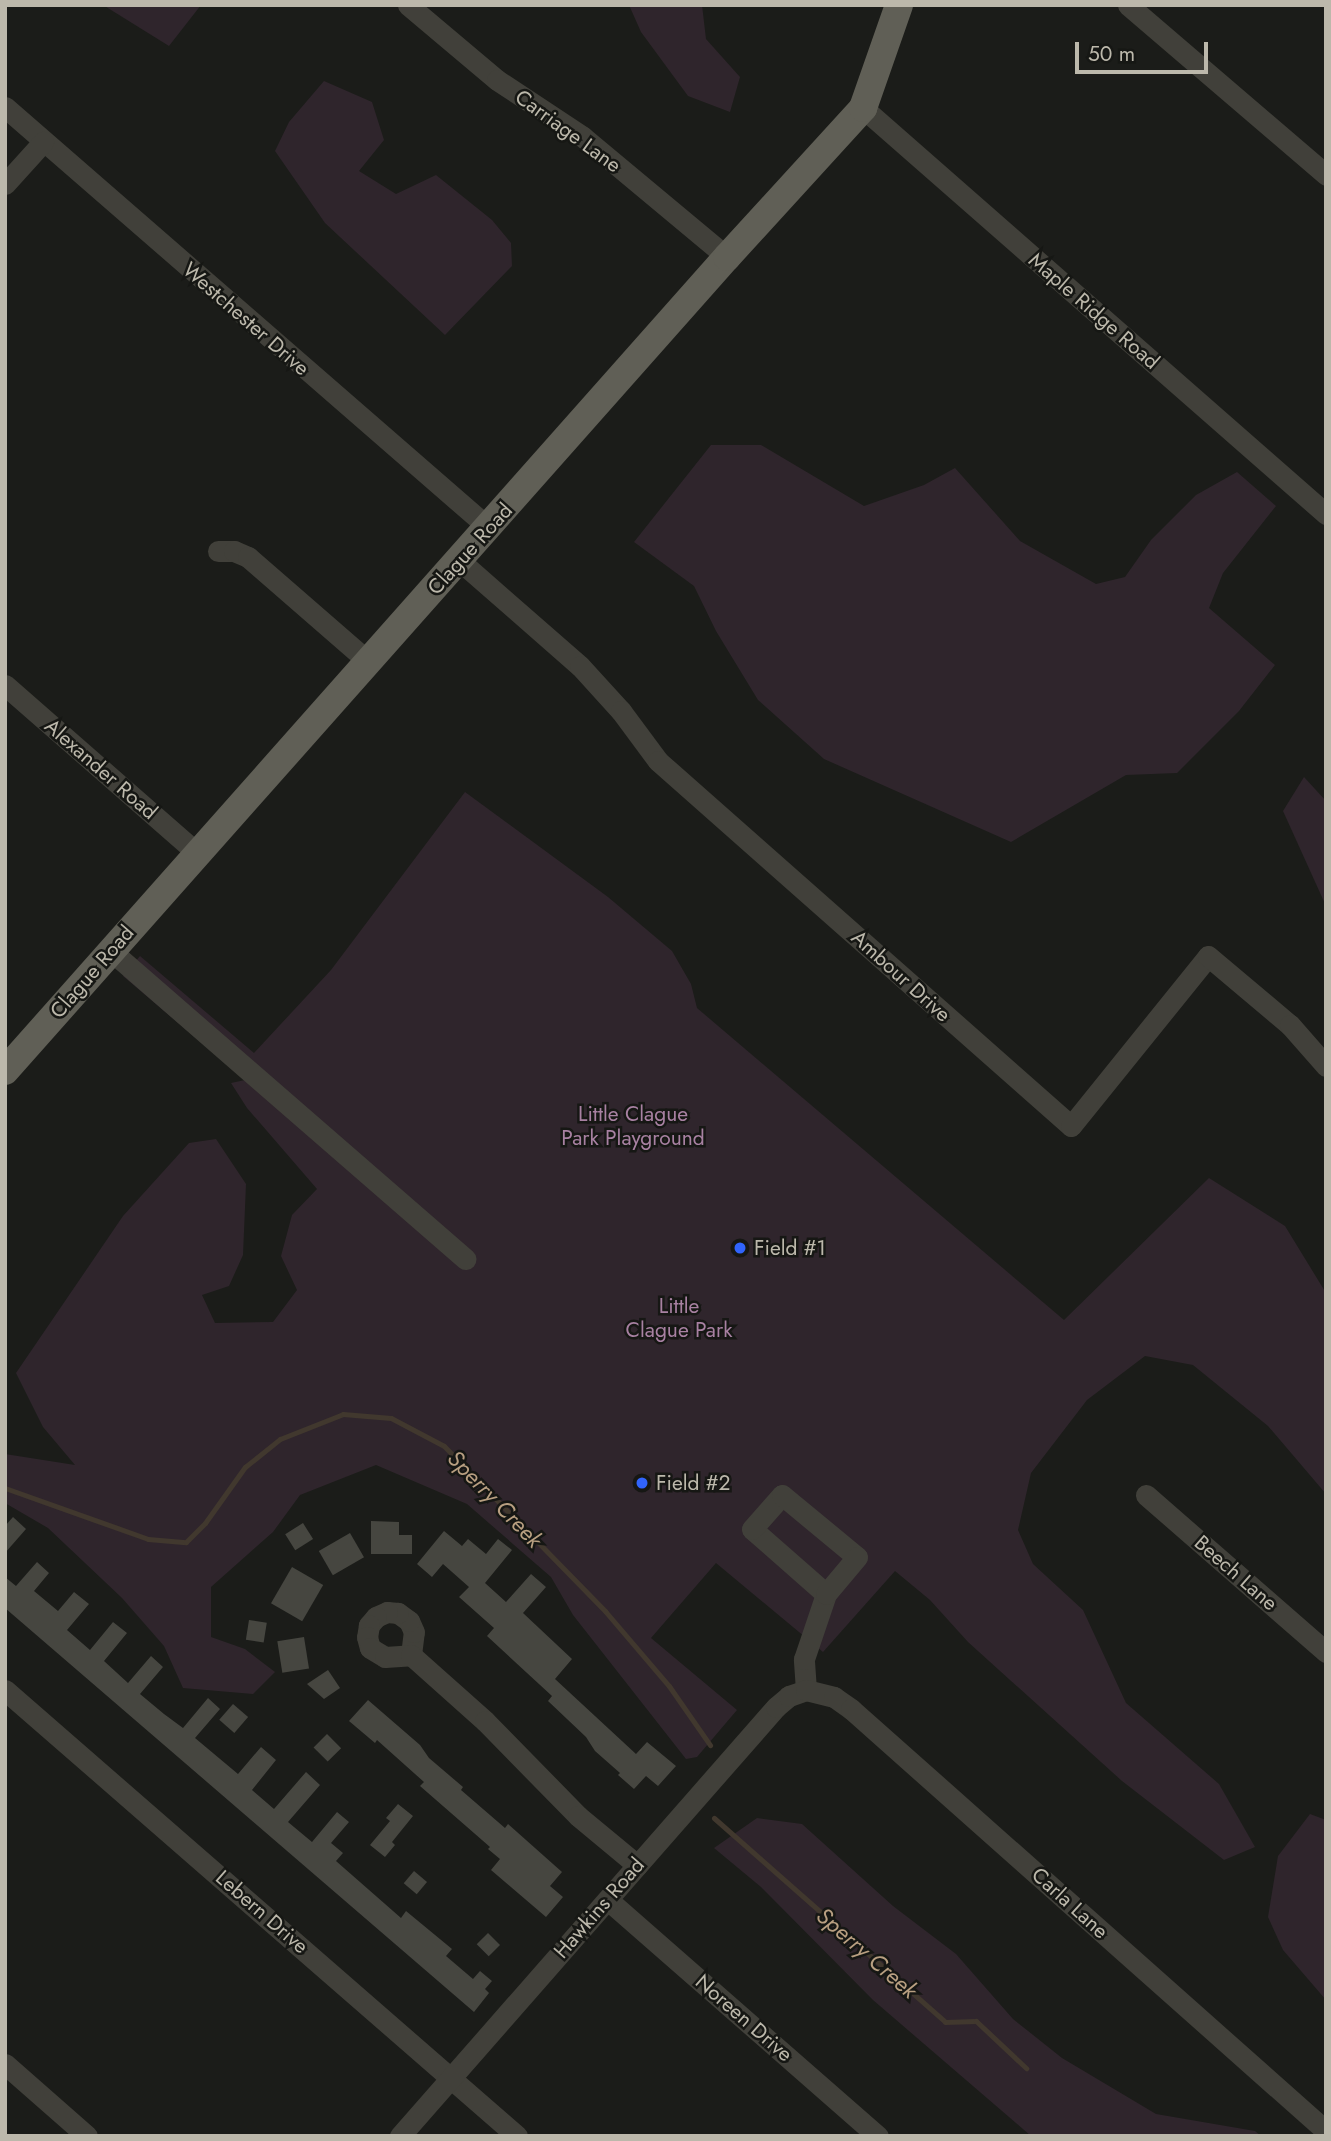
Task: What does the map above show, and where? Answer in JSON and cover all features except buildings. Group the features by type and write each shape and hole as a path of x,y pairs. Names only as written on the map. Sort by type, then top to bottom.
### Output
{"main road":[{"name":"Clague Road","path":"5,1072 110,950 863,108 899,5"}],"street":[{"name":"Carriage Lane","path":"408,5 497,80 583,137 727,257"},
{"path":"1128,5 1326,175"},
{"name":"Westchester Drive","path":"5,107 489,528"},
{"name":"Maple Ridge Road","path":"863,108 1326,514"},
{"path":"5,184 43,142"},
{"path":"218,551 234,551 248,557 369,662"},
{"name":"Ambour Drive","path":"460,561 580,666 621,711 658,761 1071,1126 1208,956 1290,1025 1326,1066"},
{"name":"Alexander Road","path":"5,685 198,853"},
{"path":"110,950 465,1259"},
{"name":"Beech Lane","path":"1146,1494 1326,1652"},
{"path":"806,1690 804,1659 826,1594 858,1557 782,1495 752,1529 826,1594"},
{"path":"411,1656 485,1721 578,1816 637,1865"},
{"name":"Lebern Drive","path":"5,1690 517,2136"},
{"name":"Hawkins Road","path":"400,2136 776,1707 789,1696 806,1690"},
{"name":"Carla Lane","path":"806,1690 834,1697 851,1709 1326,2131"},
{"name":"Noreen Drive","path":"608,1900 878,2136"},
{"path":"5,2064 87,2136"}],"green space":[{"path":"103,5 201,5 169,46"},
{"path":"629,5 702,5 706,39 740,77 730,112 688,96 641,32"},
{"path":"324,81 372,102 384,140 359,171 396,194 436,175 492,220 511,243 512,266 445,335 325,223 275,151 289,122"},
{"path":"711,445 761,445 864,506 924,485 955,468 1020,541 1096,584 1125,577 1151,540 1196,495 1237,472 1276,506 1223,573 1209,608 1275,665 1239,711 1177,773 1126,775 1011,842 824,759 758,700 716,631 694,586 634,542"},
{"path":"1304,777 1326,801 1326,906 1283,811"},
{"path":"465,792 608,897 672,951 691,984 697,1008 1064,1320 1209,1178 1285,1226 1326,1293 1326,1494 1268,1426 1193,1365 1145,1356 1087,1400 1031,1473 1018,1530 1033,1564 1083,1610 1126,1703 1219,1784 1255,1847 1224,1860 1122,1781 968,1642 930,1600 895,1571 823,1652 716,1563 651,1638 737,1710 697,1757 686,1759 573,1615 551,1577 467,1504 376,1465 300,1495 273,1532 211,1587 211,1637 245,1649 275,1672 253,1694 183,1688 164,1646 122,1598 48,1528 5,1503 5,1454 75,1465 43,1427 16,1373 123,1216 189,1143 216,1139 246,1184 243,1255 229,1286 202,1295 215,1323 273,1322 297,1290 281,1256 292,1215 317,1189 247,1108 231,1083 245,1080 123,976 140,956 254,1053 331,970"},
{"path":"1310,1814 1326,1820 1326,2000 1283,1950 1268,1917 1278,1856"},
{"path":"757,1818 802,1824 893,1906 956,1954 1013,2019 1062,2058 1156,2114 1255,2131 1261,2136 1031,2136 873,2000 761,1887 714,1848"}],"waterway":[{"name":"Sperry Creek","path":"5,1488 148,1539 186,1542 205,1523 245,1467 280,1439 343,1414 391,1418 444,1446 605,1611 669,1686 710,1745"},
{"name":"Sperry Creek","path":"714,1818 945,2022 976,2021 1026,2068"}],"place":[{"name":"Field #1","path":"740,1248"},
{"name":"Field #2","path":"642,1483"}],"park label":[{"name":"Little Clague Park Playground","path":"633,1126"},
{"name":"Little Clague Park","path":"679,1318"}]}
